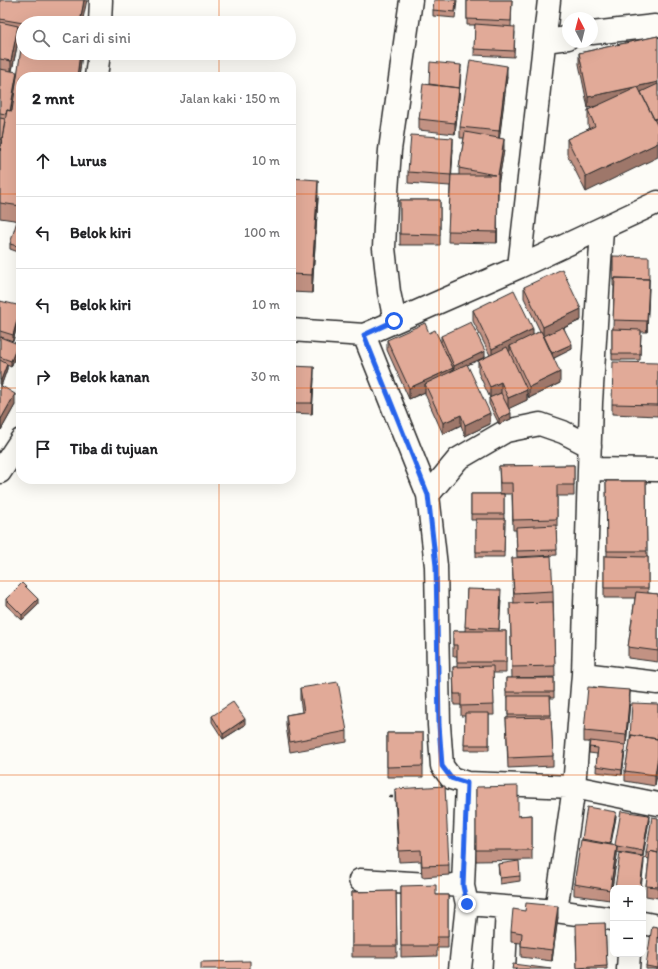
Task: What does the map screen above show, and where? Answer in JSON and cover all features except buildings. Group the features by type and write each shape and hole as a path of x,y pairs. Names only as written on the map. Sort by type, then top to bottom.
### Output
{"street":[{"path":"100,16 101,0"},
{"path":"394,321 384,248 386,205 390,150 411,0"},
{"path":"519,267 549,0"},
{"path":"598,33 655,26"},
{"path":"545,41 562,39"},
{"path":"96,72 97,60"},
{"path":"296,330 364,335 602,230 658,202"},
{"path":"556,911 574,787 583,674 590,402 602,230"},
{"path":"364,335 428,495 436,566 439,725 442,766 451,778 467,783 574,787 658,804"},
{"path":"428,495 458,458 506,431 540,424 564,432 590,446"},
{"path":"0,472 16,448"},
{"path":"589,468 658,470"},
{"path":"583,674 658,683"},
{"path":"460,969 465,895 467,783"},
{"path":"360,880 465,895 507,908 556,911 610,919"},
{"path":"504,969 507,908"},
{"path":"646,924 658,926"},
{"path":"628,969 629,957"}],"route":[{"path":"394,321 364,335 428,495 436,566 439,725 442,766 451,778 467,783 463,886 467,904"}]}
